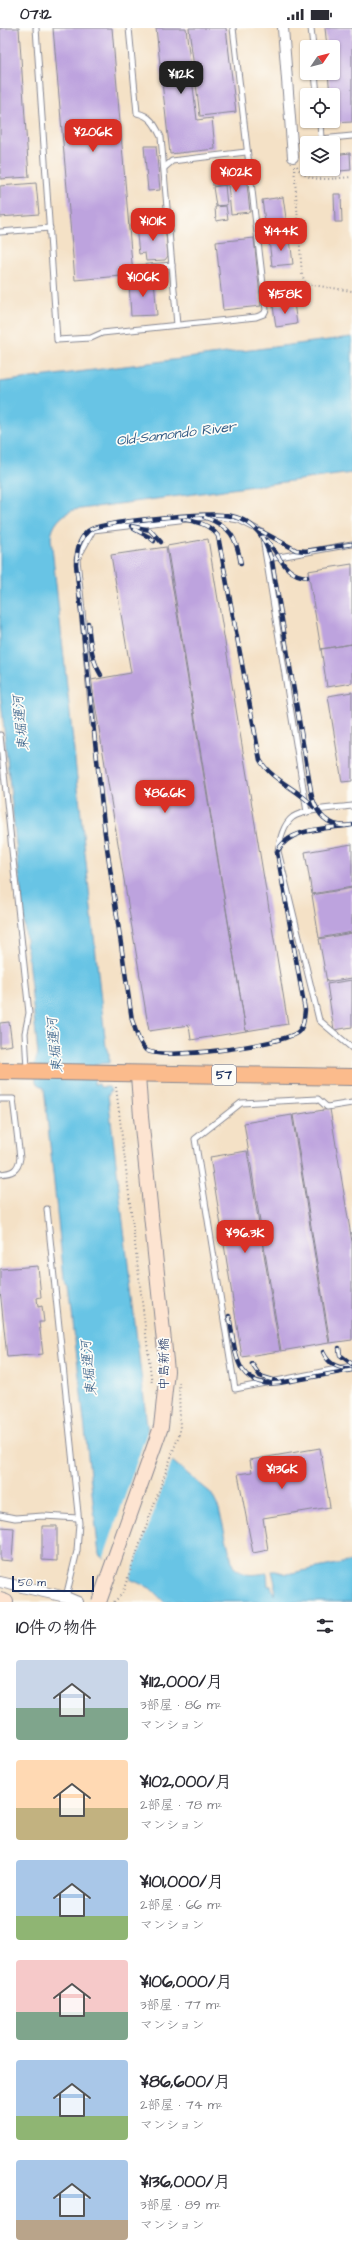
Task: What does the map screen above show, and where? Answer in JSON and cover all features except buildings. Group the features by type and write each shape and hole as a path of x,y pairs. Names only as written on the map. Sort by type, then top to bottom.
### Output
{"main road":[{"name":"57","path":"0,1071 96,1074 352,1076"}],"street":[{"path":"283,28 293,157"},
{"name":"中島新橋","path":"99,1602 161,1428 167,1371 140,1117 138,1074"},
{"path":"0,1582 66,1597 78,1602"},
{"path":"0,1600 6,1602"}],"lane":[{"path":"36,28 57,340 91,338 102,333 260,317 266,310 246,152 233,28"},
{"path":"129,28 136,114 143,114 153,121 161,137 177,325"},
{"path":"311,28 312,40"},
{"path":"320,128 321,139 352,136"},
{"path":"164,168 172,161 246,152"},
{"path":"0,232 50,228"},
{"path":"138,268 172,265"},
{"path":"94,725 77,559 93,530 214,516 239,520 262,532 268,559 307,812"},
{"path":"268,559 352,544"},
{"path":"0,735 29,1013 25,1032 31,1072"},
{"path":"352,806 307,812 292,818 282,833 278,851 319,1020 352,1048"},
{"path":"352,1103 327,1106 318,1098 241,1104 195,1139 235,1389 352,1366"},
{"path":"0,1099 13,1099 20,1158 19,1167 12,1173 0,1174"},
{"path":"47,1209 78,1518 77,1551 66,1597"},
{"path":"0,1515 16,1518 43,1516 78,1518"}],"path":[{"path":"293,157 299,171 309,178 352,177"},
{"path":"293,157 302,275 306,284 352,291"},
{"path":"114,1073 142,1298"},
{"path":"114,1602 122,1594 180,1432"}],"water":[{"path":"352,337 352,473 73,510 58,521 53,529 51,538 106,1047 109,1055 109,1063 95,1064 94,1084 99,1084 100,1087 109,1087 111,1090 108,1095 149,1442 211,1493 219,1509 233,1566 245,1574 253,1575 267,1573 268,1586 271,1586 274,1595 275,1583 272,1571 287,1574 352,1561 352,1602 164,1602 150,1588 132,1580 99,1555 69,1286 64,1278 44,1088 36,1082 35,1063 38,1054 0,691 0,382"}],"pier":[{"path":"148,1429 153,1446 173,1459 129,1581 103,1560"}],"railway":[{"path":"346,826 339,825 333,824 324,818 317,809 312,797 272,561 265,542 258,531 248,522 228,515 175,517 131,521 96,527 88,531 80,542 76,564 105,834 132,1020 139,1040 146,1050 156,1053 174,1054 222,1050 270,1042 288,1037 300,1030 305,1010 277,852 290,838 299,834 320,829 342,826 352,825"},
{"path":"204,517 220,525 231,534 237,546 241,564"},
{"path":"183,519 207,526 218,536 260,760 271,774 307,800 314,807"},
{"path":"131,526 150,530 161,542"},
{"path":"134,529 154,541"},
{"path":"259,530 296,550 306,551 352,544"},
{"path":"266,540 287,568 292,572 307,577"},
{"path":"88,623 93,656 101,675"},
{"path":"229,1316 233,1342 239,1364 245,1373 253,1379 264,1383 279,1383 352,1370"},
{"path":"339,1348 340,1355 352,1364"},
{"path":"323,1352 333,1364 348,1369"},
{"path":"252,1364 260,1376 276,1381"}],"water label":[{"name":"Old-Samondo River","path":"176,434"},
{"name":"東堀運河","path":"21,723"},
{"name":"東堀運河","path":"55,1045"},
{"name":"東堀運河","path":"89,1368"}]}
